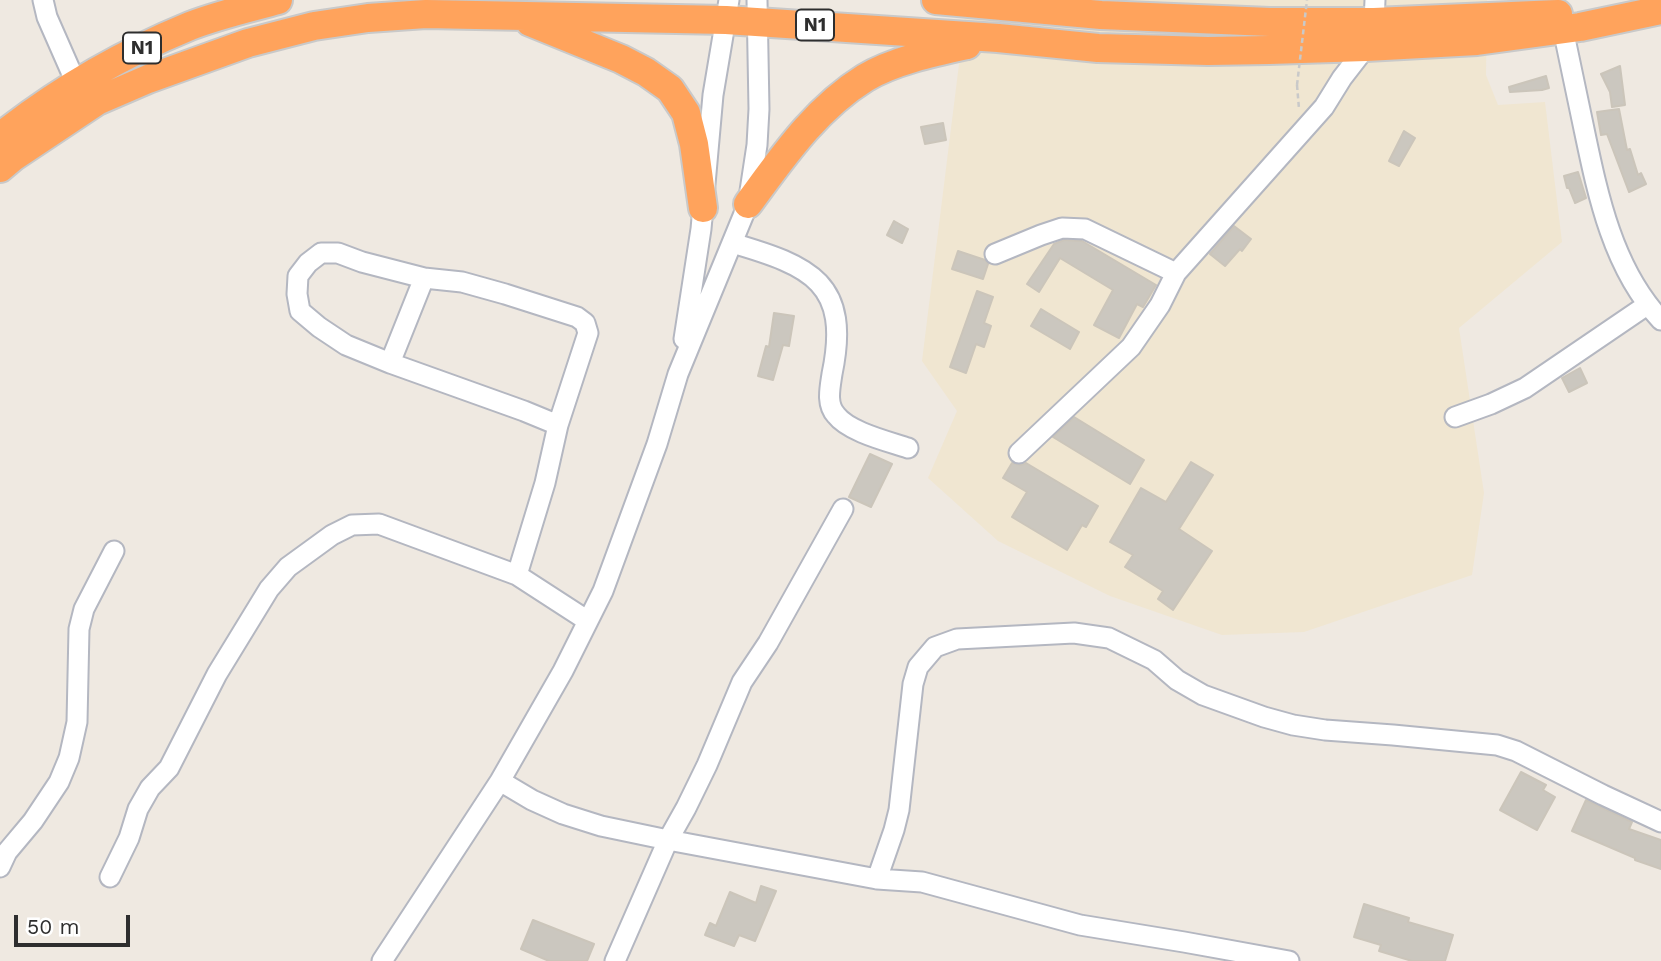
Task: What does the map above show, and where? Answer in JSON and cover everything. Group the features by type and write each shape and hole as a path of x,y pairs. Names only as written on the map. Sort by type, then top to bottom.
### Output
{"highway":[{"name":"N1","path":"0,137 76,83 139,49 193,25 278,0"},
{"name":"N1","path":"936,0 1101,15 1372,23 1576,13 1658,0"},
{"name":"N1","path":"0,168 97,101 148,79 248,43 314,26 368,19 426,15 757,11 1098,48 1269,50 1372,23 1477,41 1563,29 1661,10"},
{"path":"514,15 621,59 670,89 686,113 689,123 703,208"},
{"path":"748,204 810,125 838,97 867,77 941,50 998,38"}],"street":[{"path":"43,0 47,17 76,83"},
{"path":"678,374 693,286 713,95 727,10"},
{"path":"382,961 500,781 563,671 603,591 657,444 678,374 748,204 760,109 757,11"},
{"path":"1019,453 1131,347 1160,305 1176,274 1317,116 1342,78 1372,23"},
{"path":"1563,29 1590,160 1618,254 1647,304 1661,320"},
{"path":"995,254 1062,228 1085,229 1176,274"},
{"path":"732,243 787,261 807,272 823,287 833,305 837,332 837,350 829,400 833,412 842,423 908,448"},
{"path":"517,575 545,483 558,425 588,333 585,323 577,317 505,294 462,282 424,278 338,253 321,253 307,262 298,276 296,294 300,311 346,345 558,425"},
{"path":"390,363 424,278"},
{"path":"1455,417 1525,388 1647,304"},
{"path":"615,961 668,840 702,776 742,682 768,643 843,509"},
{"path":"110,877 144,798 169,768 217,674 269,589 288,567 332,535 352,525 379,524 517,575 588,621"},
{"path":"0,867 7,852 33,821 59,782 69,758 77,722 79,629 84,609 114,551"},
{"path":"877,879 899,810 913,684 918,667 934,647 957,639 1074,633 1109,638 1154,660 1177,680 1203,695 1264,717 1325,730 1497,745 1516,751 1661,821"},
{"path":"500,781 563,814 601,826 877,879 922,882 1080,925 1289,961"}],"path":[{"path":"1297,85 1307,0"}],"shaded area":[{"path":"967,0 1487,0 1486,75 1498,105 1545,102 1562,242 1459,328 1484,493 1472,575 1304,632 1222,635 1110,596 998,541 928,478 957,411 922,361"}],"building":[{"path":"1620,66 1625,105 1612,107 1610,92 1601,74"},
{"path":"1546,76 1549,88 1510,92 1509,87"},
{"path":"1619,109 1627,150 1630,149 1638,175 1641,173 1646,184 1629,192 1607,134 1601,135 1597,112"},
{"path":"943,123 946,140 925,144 921,127"},
{"path":"1404,131 1415,138 1399,166 1389,161"},
{"path":"1578,172 1586,198 1575,203 1564,176"},
{"path":"894,221 908,229 902,243 887,235"},
{"path":"1234,226 1251,239 1225,266 1210,254"},
{"path":"1064,240 1082,241 1156,285 1143,307 1137,304 1119,338 1094,325 1113,290 1060,258 1039,292 1027,284 1054,244"},
{"path":"958,251 985,260 988,264 983,279 952,269"},
{"path":"977,291 993,297 984,323 991,326 984,347 976,344 966,373 950,367"},
{"path":"1041,309 1079,332 1070,349 1031,326"},
{"path":"774,313 794,316 789,346 783,345 773,380 758,376 766,346 769,347"},
{"path":"1580,368 1587,383 1569,392 1562,378"},
{"path":"1074,417 1144,460 1130,484 1053,437"},
{"path":"870,454 892,464 871,507 849,497"},
{"path":"1191,462 1213,475 1179,529 1212,551 1173,610 1158,599 1163,591 1125,567 1133,555 1110,542 1141,488 1166,502"},
{"path":"1012,463 1026,463 1098,506 1086,527 1082,525 1067,550 1012,517 1027,492 1003,478"},
{"path":"1521,772 1546,785 1543,790 1555,797 1537,830 1500,810"},
{"path":"1586,800 1632,822 1629,829 1661,840 1661,869 1572,831"},
{"path":"761,886 776,891 755,941 739,935 734,946 705,935 710,923 716,926 730,892 756,903"},
{"path":"1364,904 1409,918 1408,922 1453,935 1445,961 1412,961 1379,951 1381,945 1354,937"},
{"path":"533,920 594,944 587,961 549,961 521,949"}]}
